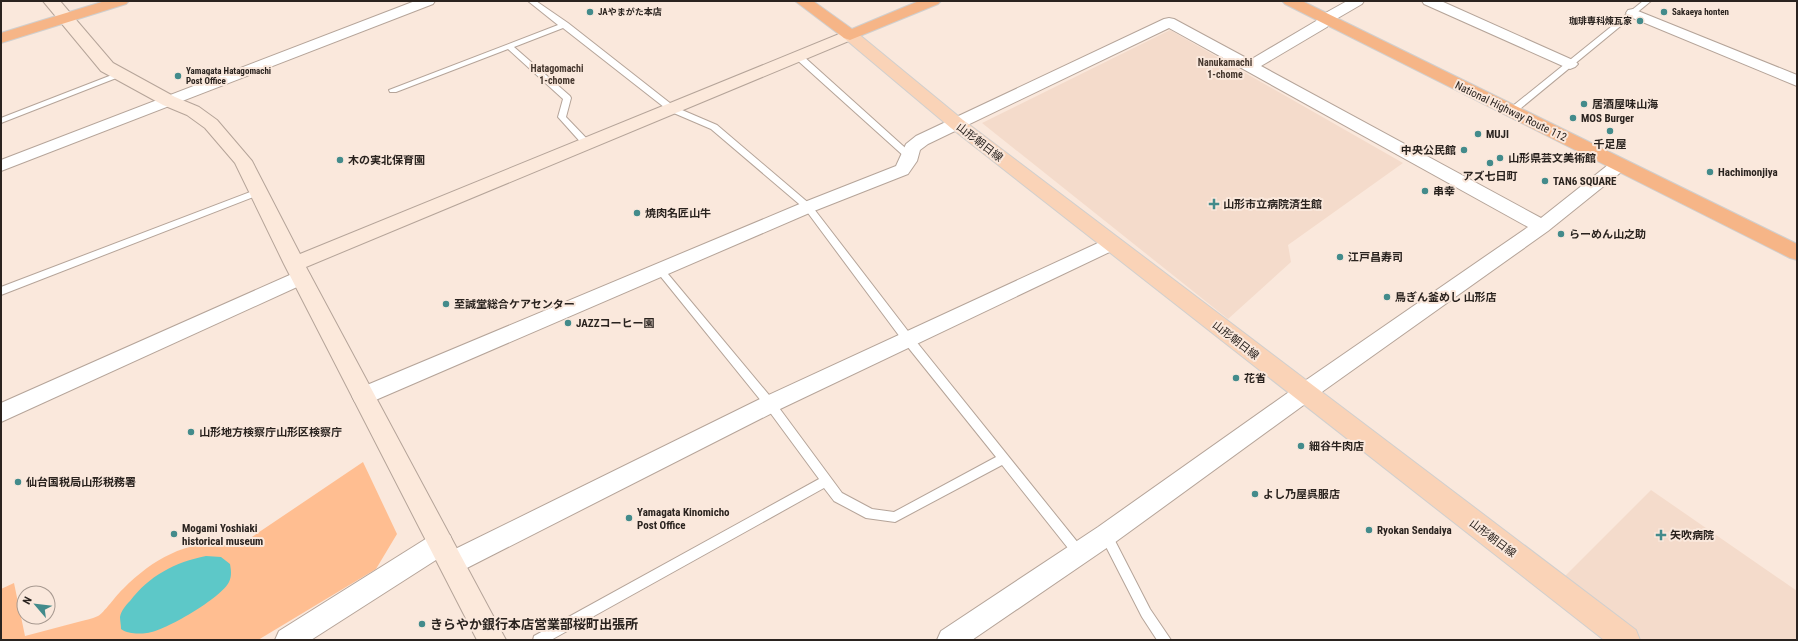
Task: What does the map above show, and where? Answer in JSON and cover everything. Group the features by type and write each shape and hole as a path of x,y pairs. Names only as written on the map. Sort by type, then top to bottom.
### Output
{"highway":[{"path":"1,38 121,1"},
{"path":"803,1 850,35 934,1"},
{"name":"National Highway Route 112","path":"1290,1 1797,253"}],"main road":[{"name":"山形朝日線","path":"850,35 957,124 1626,640"}],"street":[{"path":"51,1 108,67 120,75 212,124 243,161 297,271 492,640"},
{"path":"1,166 428,1"},
{"path":"1249,67 1322,24 1325,19 1357,1"},
{"path":"1429,1 1570,64"},
{"path":"1633,13 1797,81"},
{"path":"363,396 808,207 902,170 908,161 912,148 922,140 1169,22 1542,227"},
{"path":"1,413 297,271 587,144 850,35"},
{"path":"950,640 1106,535 1304,392 1542,227 1619,165"},
{"path":"288,640 446,553 770,404 1111,243"}],"lane":[{"path":"532,1 672,109 714,127 808,207 907,338 1079,553"},
{"path":"1512,111 1647,1"},
{"path":"393,90 565,26"},
{"path":"509,46 567,98 562,117 587,144"},
{"path":"799,56 909,156"},
{"path":"1,121 120,75"},
{"path":"1,291 258,192"},
{"path":"660,270 770,404 838,497 870,514 895,517 1004,458"},
{"path":"539,640 826,481"},
{"path":"1106,535 1146,613 1165,640"}],"shaded area":[{"name":"山形市立病院済生館","path":"1170,30 1403,163 1288,245 1291,262 1228,319 982,123"},
{"path":"363,462 397,534 376,569 258,640 1,640 1,589 14,583 16,593 16,625 23,625 25,636 98,616 136,577 150,566 178,551 208,543 243,543"},
{"name":"矢吹病院","path":"1651,490 1797,591 1797,640 1639,640 1562,579"}],"water":[{"path":"206,556 221,557 230,564 230,580 224,589 192,613 155,631 147,633 130,633 121,629 120,617 123,610 137,592 154,577 173,566"}],"place":[{"name":"JAやまがた本店","path":"590,12"},
{"name":"Sakaeya honten","path":"1664,12"},
{"name":"珈琲専科煉瓦家","path":"1640,21"},
{"name":"Yamagata Hatagomachi Post Office","path":"178,76"},
{"name":"居酒屋味山海","path":"1584,104"},
{"name":"MOS Burger","path":"1573,118"},
{"name":"千足屋","path":"1610,131"},
{"name":"MUJI","path":"1478,134"},
{"name":"中央公民館","path":"1464,150"},
{"name":"山形県芸文美術館","path":"1500,158"},
{"name":"木の実北保育園","path":"340,160"},
{"name":"アズ七日町","path":"1490,163"},
{"name":"Hachimonjiya","path":"1710,172"},
{"name":"TAN6 SQUARE","path":"1545,181"},
{"name":"串幸","path":"1425,191"},
{"name":"山形市立病院済生館","path":"1214,204"},
{"name":"焼肉名匠山牛","path":"637,213"},
{"name":"らーめん山之助","path":"1561,234"},
{"name":"江戸昌寿司","path":"1340,257"},
{"name":"鳥ぎん釜めし 山形店","path":"1387,297"},
{"name":"至誠堂総合ケアセンター","path":"446,304"},
{"name":"JAZZコーヒー園","path":"568,323"},
{"name":"花省","path":"1236,378"},
{"name":"山形地方検察庁山形区検察庁","path":"191,432"},
{"name":"細谷牛肉店","path":"1301,446"},
{"name":"仙台国税局山形税務署","path":"18,482"},
{"name":"よし乃屋呉服店","path":"1255,494"},
{"name":"Yamagata Kinomicho Post Office","path":"629,518"},
{"name":"Ryokan Sendaiya","path":"1369,530"},
{"name":"Mogami Yoshiaki historical museum","path":"174,534"},
{"name":"矢吹病院","path":"1661,535"},
{"name":"きらやか銀行本店営業部桜町出張所","path":"422,624"}],"district":[{"name":"Nanukamachi 1-chome","path":"1225,68"},
{"name":"Hatagomachi 1-chome","path":"557,74"}]}
